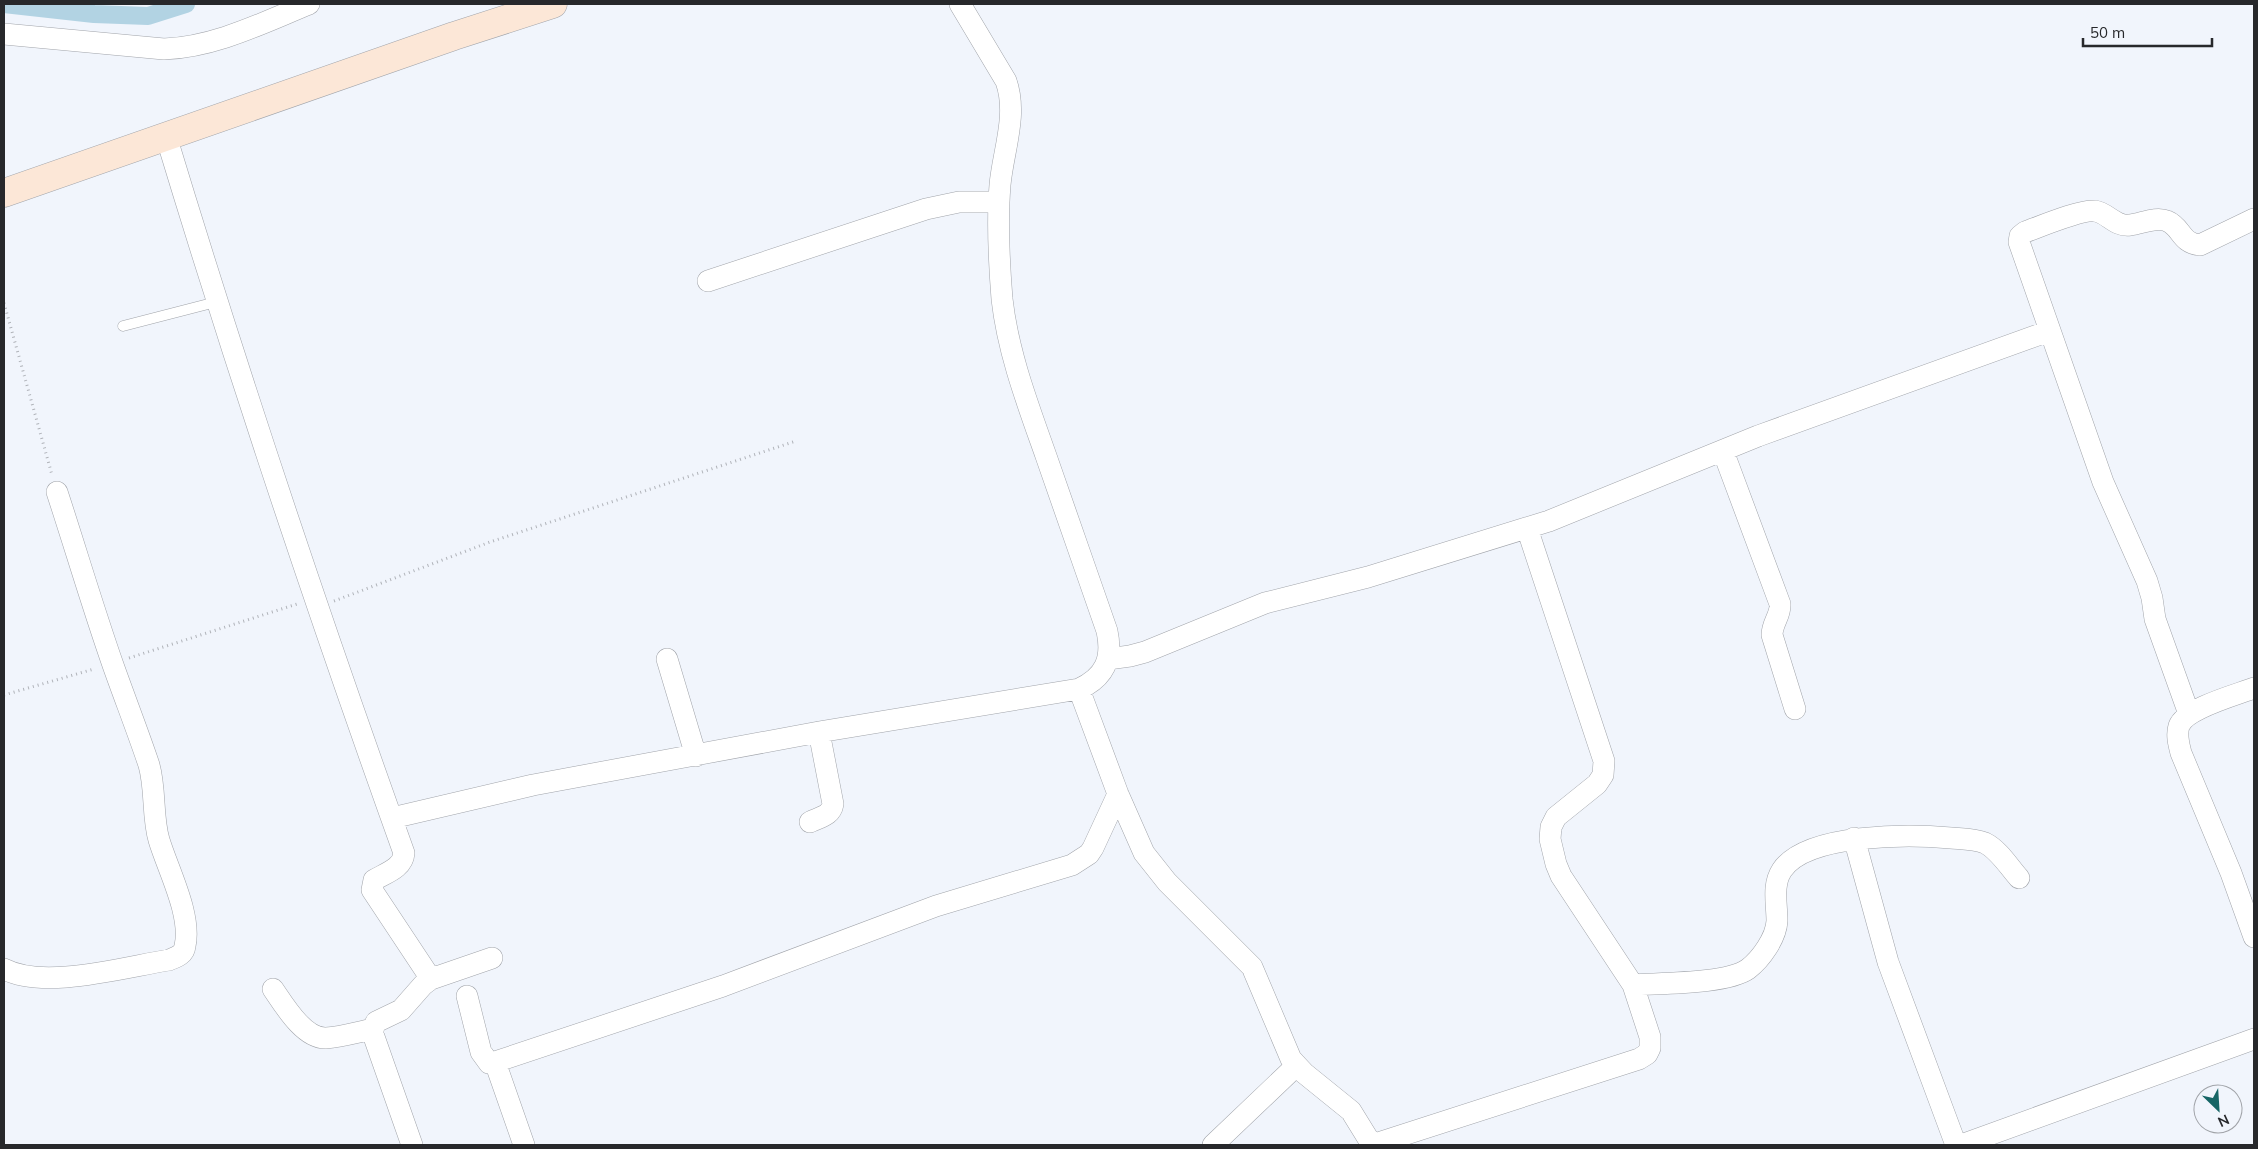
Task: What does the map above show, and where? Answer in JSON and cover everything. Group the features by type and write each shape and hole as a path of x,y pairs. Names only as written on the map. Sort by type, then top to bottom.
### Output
{"street":[{"path":"4,34 164,49 189,48 237,33 309,4"},
{"path":"4,193 454,36 553,4"},
{"path":"392,818 533,785 819,732 1079,689 1097,678 1108,659 1110,650 1107,631 1010,345 1002,300 999,202 1002,170 1012,112 1010,92 1006,81 960,4"},
{"path":"166,136 216,302 404,853 404,860 400,865 374,880 372,890 431,979"},
{"path":"708,281 926,208 959,202 999,202"},
{"path":"2189,714 2157,625 2147,580 2103,482 2020,248 2020,236 2025,232 2086,211 2094,211 2123,225 2159,219 2166,220 2173,224 2186,241 2200,245 2254,222"},
{"path":"1108,659 1145,652 1264,603 1368,577 1528,528 1573,512 1722,451 2049,331"},
{"path":"1722,451 1780,604 1779,614 1772,628 1772,635 1796,709"},
{"path":"4,969 20,976 38,978 69,976 169,960 180,956 185,949 186,932 182,908 156,825 152,779 57,492"},
{"path":"1079,689 1118,794 1144,853 1159,874 1252,966 1284,1045 1296,1066 1351,1111 1372,1145 1639,1059 1647,1054 1650,1048 1650,1037 1633,985 1561,876 1552,852 1550,827 1556,817 1597,784 1603,776 1604,761 1528,528"},
{"path":"667,659 696,756"},
{"path":"2254,688 2189,714 2178,728 2181,753 2231,873 2254,937"},
{"path":"810,822 829,814 833,804 819,732"},
{"path":"467,996 481,1052 489,1063 495,1062 723,986 936,906 1072,866 1094,848 1118,794"},
{"path":"1633,985 1730,977 1750,968 1758,960 1774,935 1777,924 1777,880 1786,864 1808,851 1854,838 1908,834 1974,840 1994,850 2019,878"},
{"path":"1854,838 1888,962 1956,1145"},
{"path":"412,1145 373,1029 376,1022 401,1010 423,985 431,979 492,958"},
{"path":"273,989 300,1024 318,1037 327,1038 373,1029"},
{"path":"1962,1145 2254,1039"},
{"path":"495,1062 524,1145"},
{"path":"1213,1145 1296,1066"}],"lane":[{"path":"123,326 216,302"}],"path":[{"path":"4,303 57,492"},
{"path":"4,695 317,602 490,542 796,441"}],"waterway":[{"path":"4,4 94,14 148,16 186,4"}]}
